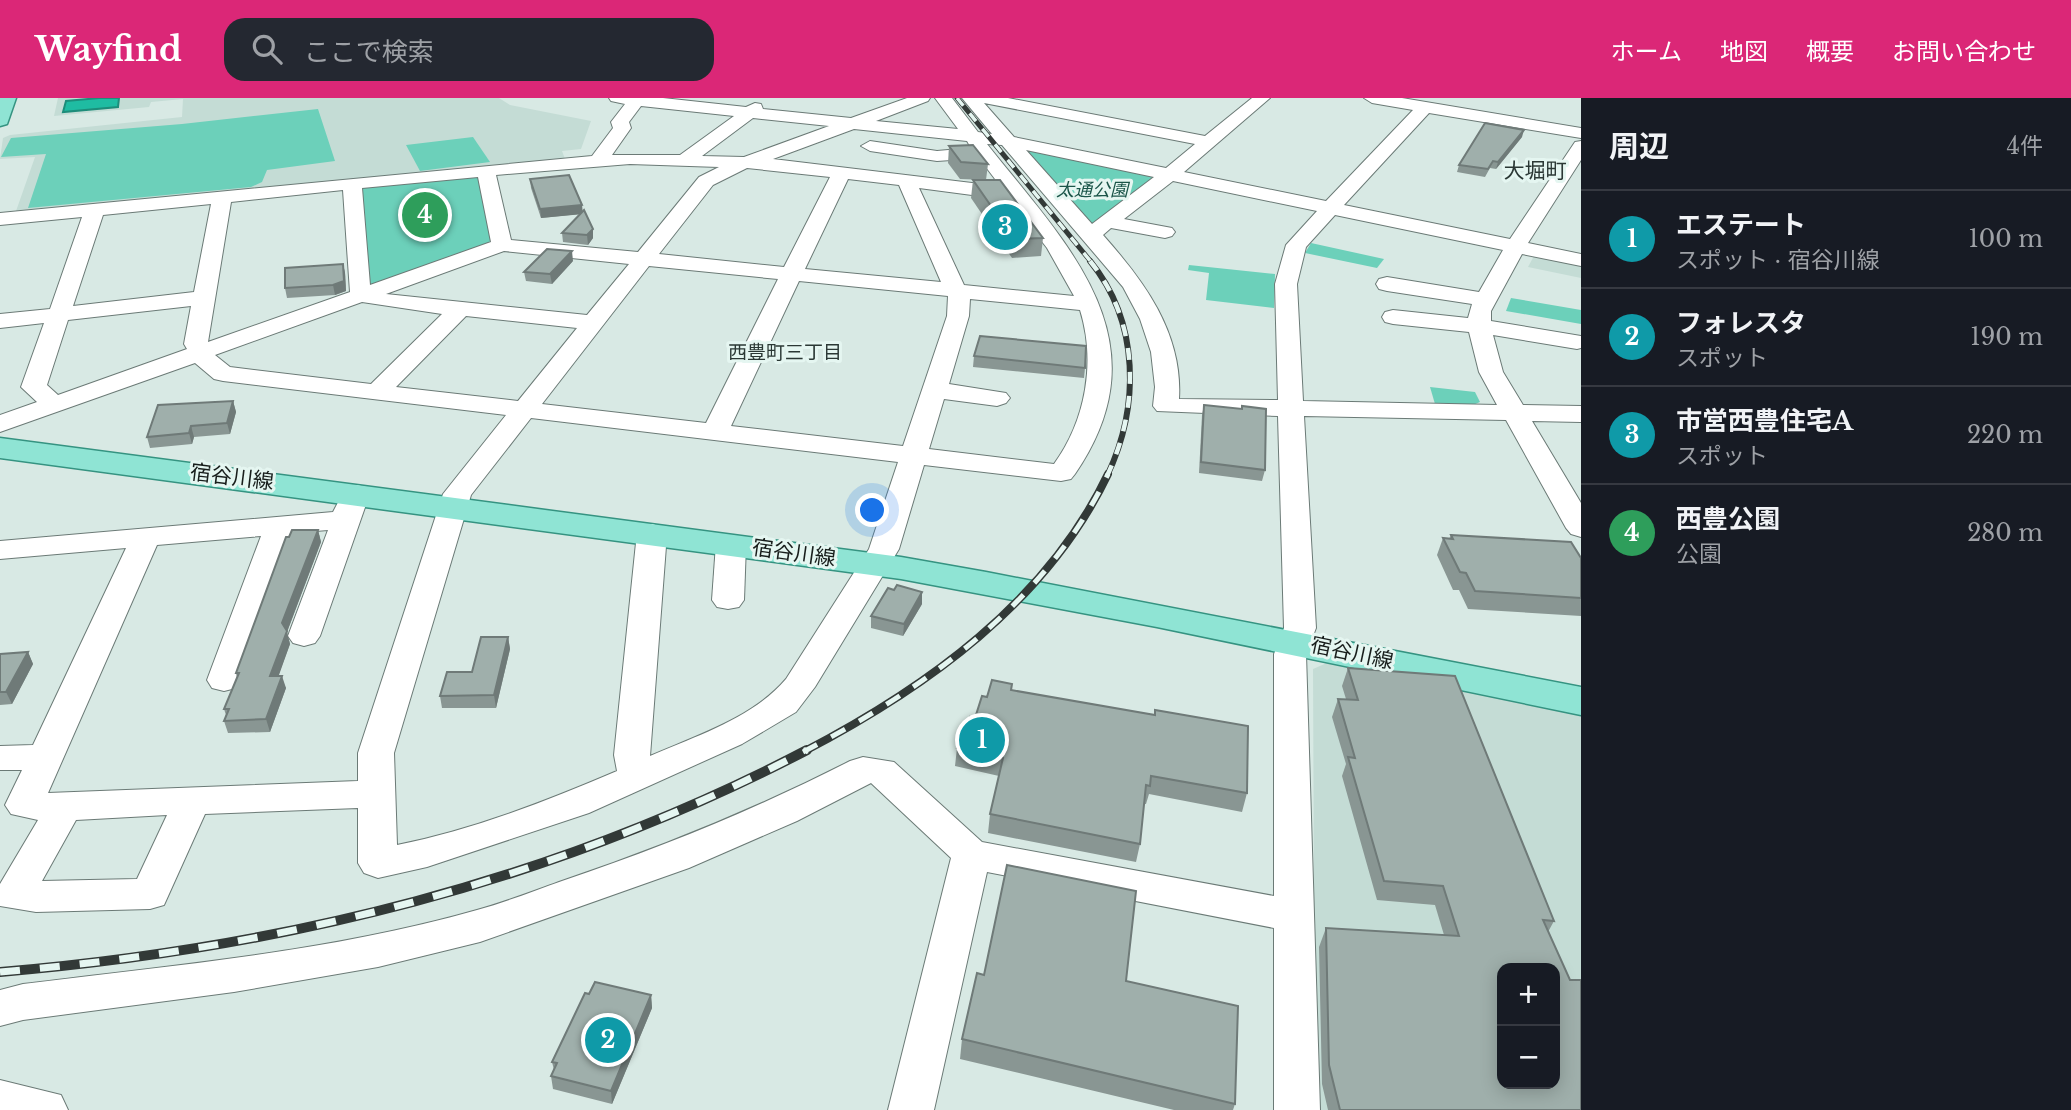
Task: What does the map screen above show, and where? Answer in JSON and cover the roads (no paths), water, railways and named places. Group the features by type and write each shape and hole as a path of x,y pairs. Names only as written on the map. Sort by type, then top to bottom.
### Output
{"main road":[{"path":"0,120 6,98"},
{"name":"宿谷川線","path":"0,448 350,507 453,507 876,564 1048,593 1296,641 1581,701"}],"street":[{"path":"617,98 665,101 746,113 849,123 979,145"},
{"path":"686,159 770,98"},
{"path":"906,180 956,290 958,316 884,549 784,704 729,736 576,804 427,853 378,863 376,753 457,494 706,181 716,174 810,137 922,98"},
{"path":"222,197 196,344 206,361 223,374 1061,473 1069,464 1098,400 1103,363 1101,343 1090,304 1067,259 943,98"},
{"path":"970,98 1124,272 1153,321 1167,364 1166,406 1581,414"},
{"path":"982,98 1210,142"},
{"path":"1090,235 1262,98"},
{"path":"1372,98 1581,133"},
{"path":"599,160 622,128 620,122 636,101"},
{"path":"858,102 886,110"},
{"path":"1297,1110 1290,654 1300,628 1287,343 1287,271 1296,245 1425,107"},
{"path":"810,137 937,156 1005,138 1021,144 1581,260"},
{"path":"822,169 872,146"},
{"path":"1581,146 1480,312 1479,326 1491,372 1581,528"},
{"path":"0,219 599,160 686,159 748,162 972,189 1012,189"},
{"path":"486,170 502,245"},
{"path":"715,432 838,178 844,173"},
{"path":"352,184 359,289 363,296"},
{"path":"55,405 34,387 95,209"},
{"path":"1109,222 1165,232"},
{"path":"0,424 502,245 1090,304"},
{"path":"1387,284 1487,300"},
{"path":"363,296 594,323"},
{"path":"0,321 204,298"},
{"path":"377,392 460,309"},
{"path":"1393,317 1479,326 1577,342"},
{"path":"935,390 997,398"},
{"path":"0,550 279,526 350,507"},
{"path":"304,636 350,507"},
{"path":"224,680 279,526"},
{"path":"636,777 632,755 652,533"},
{"path":"145,538 24,805 64,808 376,794"},
{"path":"728,600 731,544"},
{"path":"0,758 47,757"},
{"path":"0,1008 23,1002 234,975 378,950 480,926 675,858 785,811 863,770 881,771 971,854 1294,916"},
{"path":"64,808 14,895 150,894 192,802"},
{"path":"911,1110 971,854"},
{"path":"0,1100 45,1110"}],"railway":[{"path":"957,98 1092,263"},
{"path":"1090,261 1106,285 1118,311 1130,366 1125,422 1107,475"},
{"path":"804,751 894,700 979,637 1017,601 1052,562 1082,520 1107,475"},
{"path":"0,972 106,961 210,946 415,902 515,872 614,837 711,796 804,751"}],"place":[{"name":"西豊公園","path":"425,215"},
{"name":"市営西豊住宅A","path":"1005,227"},
{"name":"エステート","path":"982,740"},
{"name":"フォレスタ","path":"608,1040"}],"district":[{"name":"大堀町","path":"1535,171"},
{"name":"西豊町三丁目","path":"785,352"}],"park label":[{"name":"太通公園","path":"1092,190"}]}
